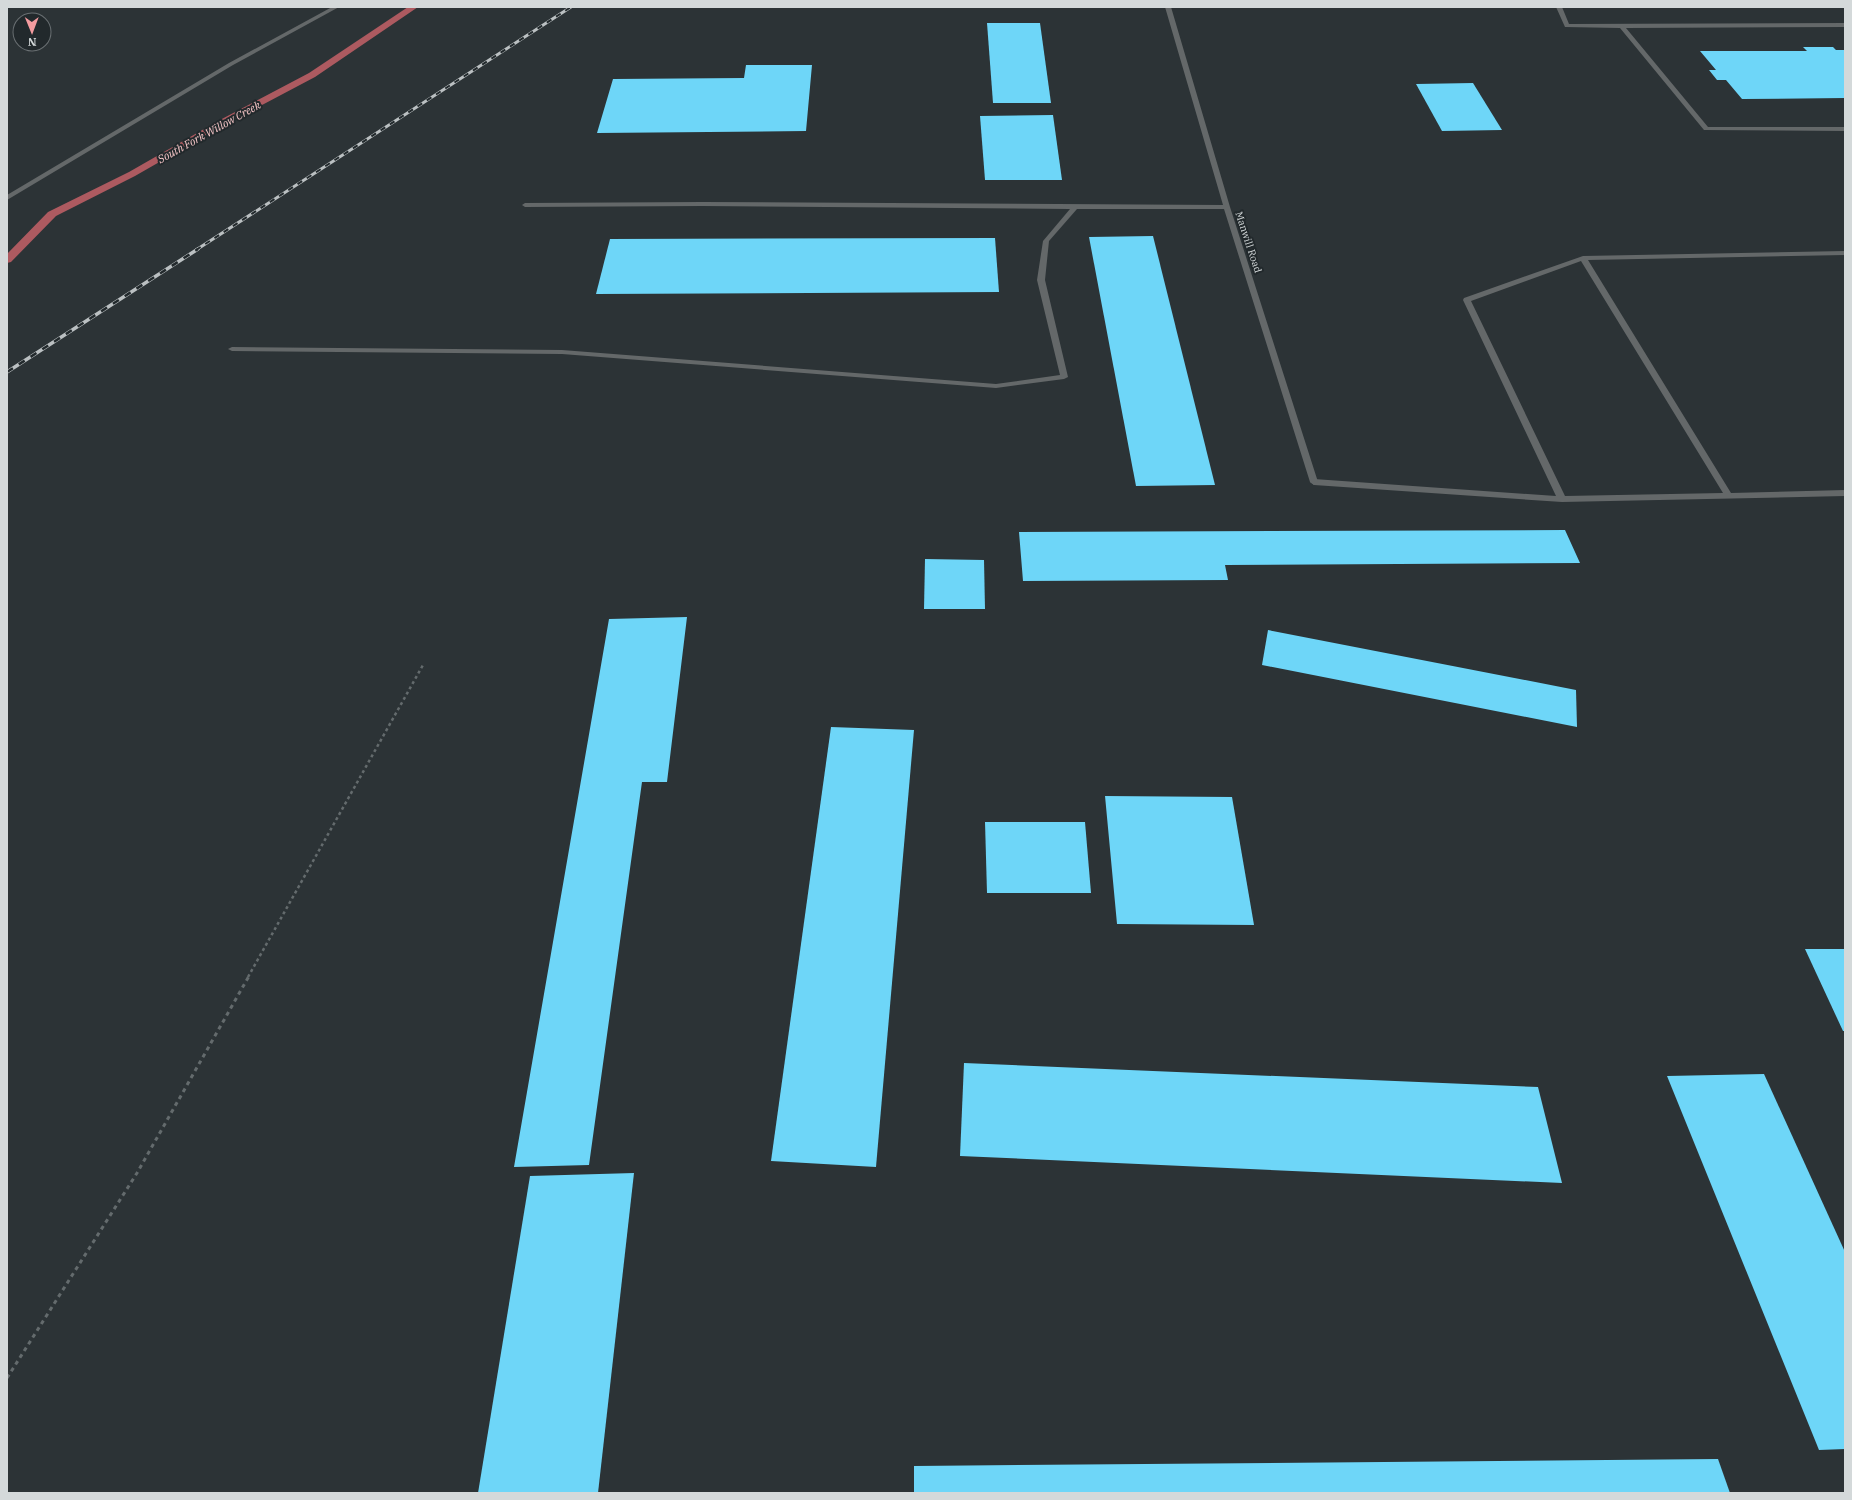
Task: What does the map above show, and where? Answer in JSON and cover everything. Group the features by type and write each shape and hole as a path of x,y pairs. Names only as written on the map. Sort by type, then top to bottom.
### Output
{"street":[{"path":"7,198 231,64 336,7"},
{"name":"Manwill Road","path":"1168,7 1227,207 1314,482 1562,499"},
{"path":"1559,7 1567,26 1845,25"},
{"path":"1622,26 1706,129 1845,129"},
{"path":"525,205 702,204 1227,207"},
{"path":"232,349 562,352 996,386 1064,377 1041,280 1046,241 1076,207"},
{"path":"1845,253 1583,258 1467,300 1562,499 1845,492"},
{"path":"1583,258 1729,496"}],"path":[{"path":"7,1378 137,1173 330,834 423,665"}],"building":[{"path":"987,23 1040,23 1051,103 993,103"},
{"path":"1803,47 1833,47 1836,50 1845,50 1845,98 1742,99 1726,80 1717,80 1709,70 1716,70 1700,51 1807,51"},
{"path":"746,65 812,65 806,131 597,133 613,79 744,78"},
{"path":"1473,83 1502,130 1442,131 1416,84"},
{"path":"1053,115 1062,180 985,180 980,116"},
{"path":"1153,236 1215,485 1136,486 1089,237"},
{"path":"995,238 999,292 596,294 610,239"},
{"path":"1565,530 1580,563 1225,565 1228,580 1023,581 1019,532"},
{"path":"925,559 984,560 985,609 924,609"},
{"path":"687,617 667,782 642,782 589,1165 514,1167 609,619"},
{"path":"1268,630 1576,690 1577,727 1262,665"},
{"path":"831,727 914,730 876,1167 771,1161"},
{"path":"1105,796 1232,797 1254,925 1117,924"},
{"path":"985,822 1085,822 1091,893 987,893"},
{"path":"1805,949 1845,949 1845,1031 1843,1031"},
{"path":"964,1063 1538,1087 1562,1183 960,1156"},
{"path":"1764,1074 1845,1252 1845,1449 1819,1450 1667,1076"},
{"path":"634,1173 598,1493 478,1493 530,1176"},
{"path":"1718,1459 1730,1493 914,1493 914,1466"}],"waterway":[{"name":"South Fork Willow Creek","path":"7,260 52,214 132,174 221,123 312,75 414,7"}],"railway":[{"path":"196,250 571,7"},
{"path":"7,372 198,249"}]}
